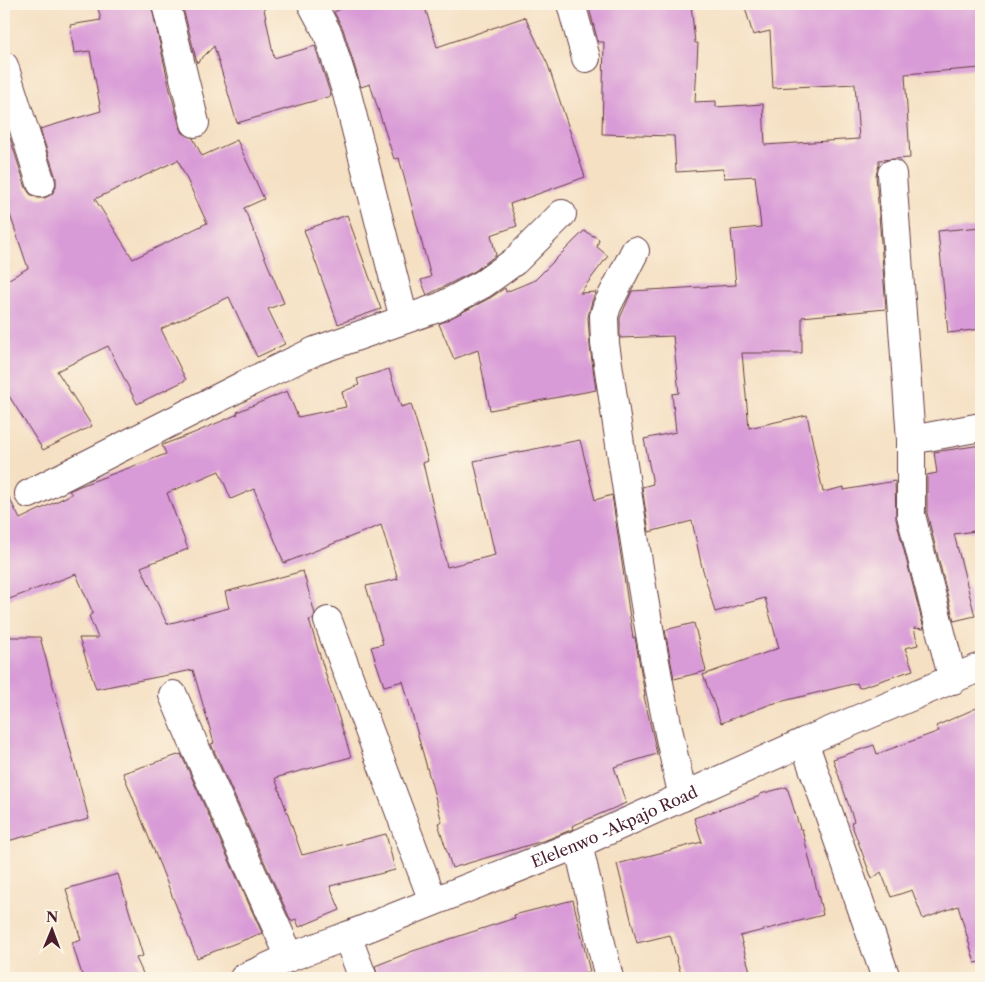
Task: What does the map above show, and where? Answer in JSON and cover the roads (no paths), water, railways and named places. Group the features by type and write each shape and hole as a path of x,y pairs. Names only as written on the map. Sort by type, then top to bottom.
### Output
{"street":[{"path":"166,4 195,123"},
{"path":"312,4 328,34 347,94 404,320"},
{"path":"571,4 586,58"},
{"path":"4,66 41,183"},
{"path":"892,174 911,440 911,515 953,680"},
{"path":"29,494 307,355 440,307 483,284 515,261 562,214"},
{"path":"635,251 607,306 604,316 605,344 645,605 669,738 683,797"},
{"path":"911,440 981,427"},
{"path":"328,621 432,901"},
{"name":"Elelenwo -Akpajo Road","path":"244,978 290,957 578,844 804,742 981,667"},
{"path":"173,696 290,957"},
{"path":"804,742 886,978"},
{"path":"578,844 609,978"},
{"path":"347,936 363,978"}]}
